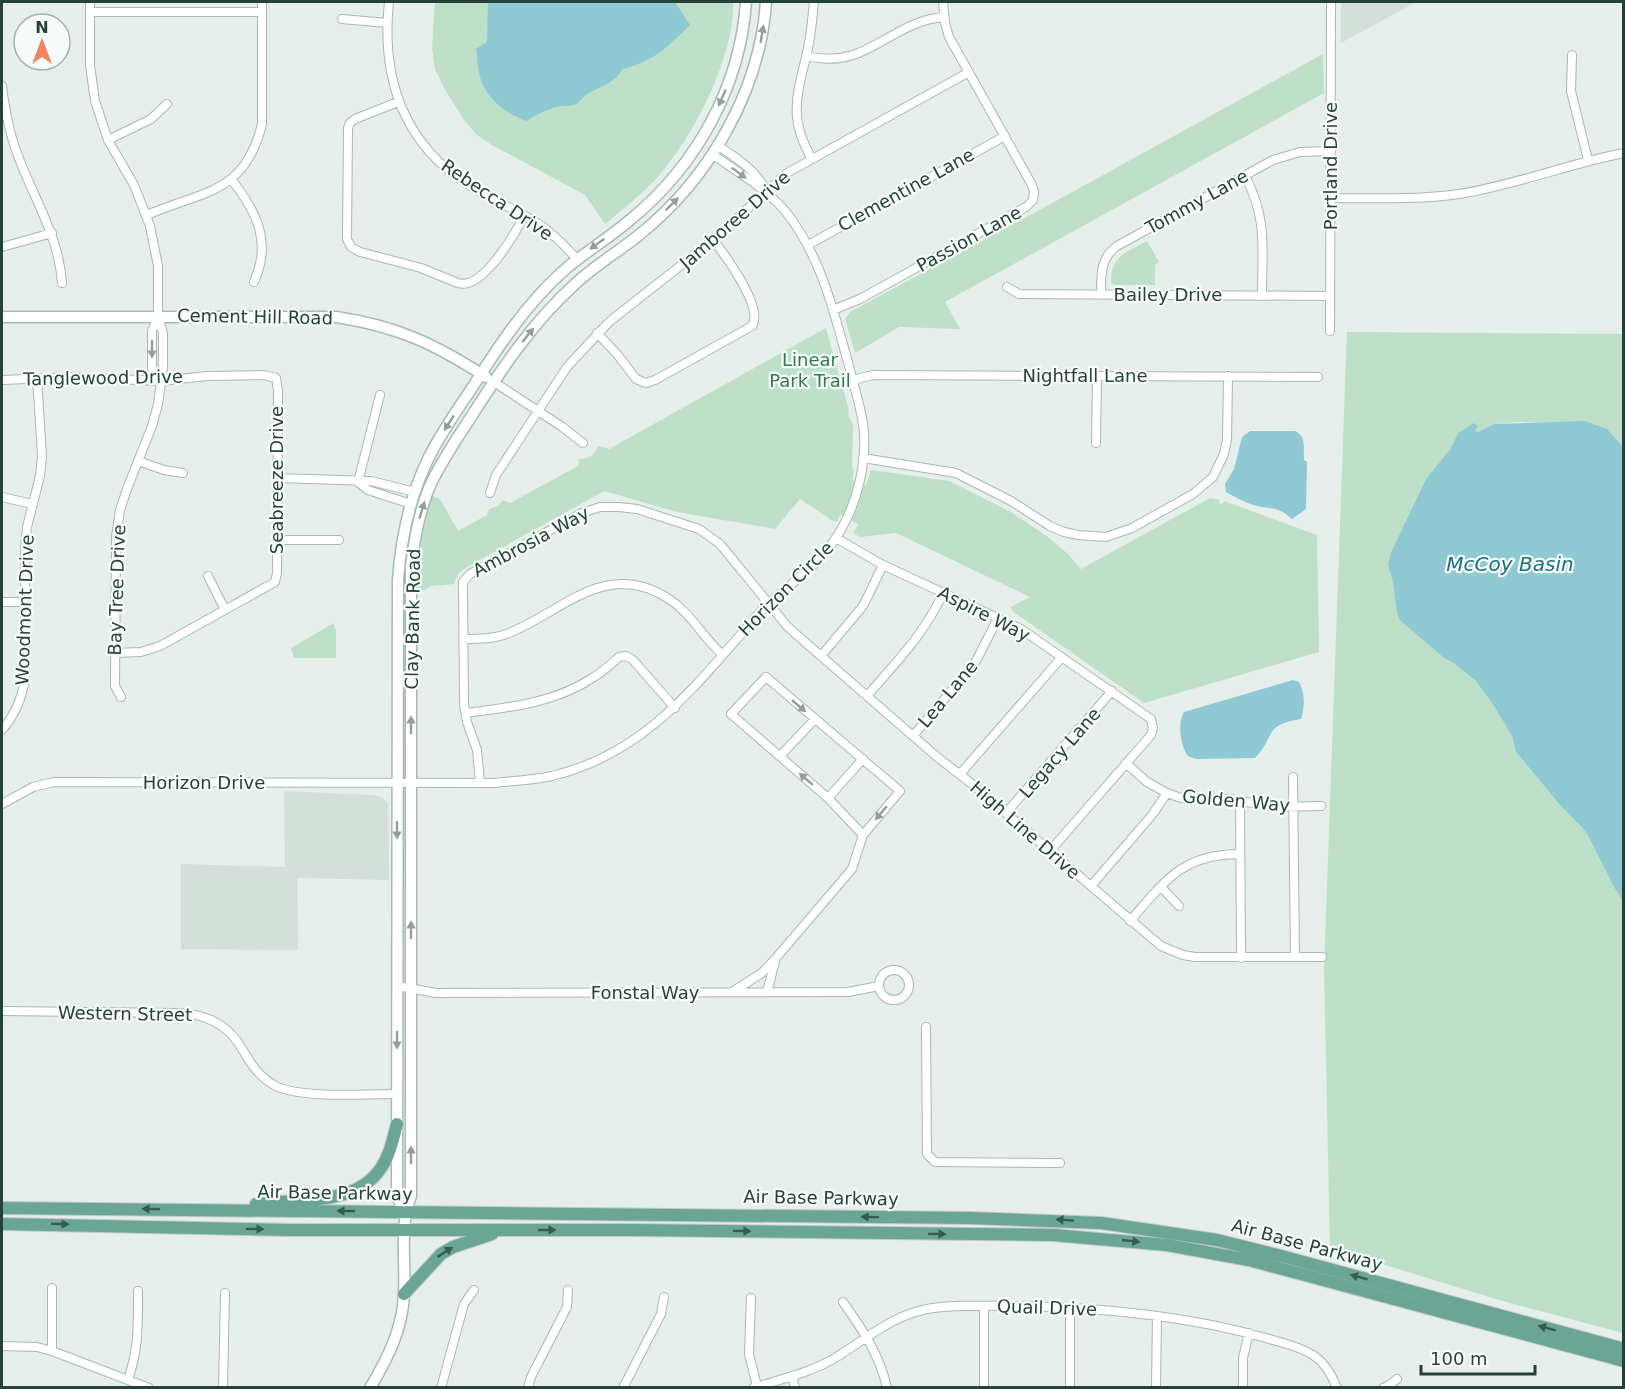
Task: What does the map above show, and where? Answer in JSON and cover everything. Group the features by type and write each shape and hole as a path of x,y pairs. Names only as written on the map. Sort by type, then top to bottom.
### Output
{"main road":[{"path":"223,1210 271,1202 331,1197 353,1191 372,1179 381,1169 397,1124"},
{"name":"Air Base Parkway","path":"2,1208 981,1218 1101,1223 1163,1231 1251,1248 1623,1349"},
{"name":"Air Base Parkway","path":"2,1224 404,1231 635,1230 1053,1235 1167,1245 1283,1268 1623,1361"},
{"path":"404,1294 435,1259 447,1250 505,1231"}],"street":[{"name":"Bay Tree Drive","path":"90,2 91,82 95,101 108,140 134,186 147,215 158,266 158,316 163,333 163,368 155,416 120,510 116,537 115,686 121,697"},
{"path":"147,215 207,193 231,179 249,159 262,124 262,2"},
{"name":"Rebecca Drive","path":"389,2 387,54 398,102 421,142 441,164 472,188 546,230 577,259"},
{"name":"Clay Bank Road","path":"405,1212 397,1197 398,580 401,548 411,504 436,443 524,312 577,259 649,204 693,152 711,122 732,74 741,42 746,2"},
{"name":"Clay Bank Road","path":"370,1388 393,1347 400,1322 404,1294 405,1212 411,1196 411,567 416,530 434,477 513,354 550,308 588,272 639,235 660,216 693,180 714,149 742,100 755,64 766,2"},
{"path":"812,159 800,133 796,109 798,84 806,56 814,2"},
{"name":"Passion Lane","path":"833,310 860,299 1031,203 1035,196 1005,136 949,37 943,2"},
{"name":"Portland Drive","path":"1330,332 1331,2"},
{"path":"90,12 262,12"},
{"path":"806,56 834,60 863,53 910,26 927,19 944,17"},
{"path":"342,19 387,23"},
{"path":"1572,55 1570,91 1588,160"},
{"name":"Jamboree Drive","path":"490,493 496,475 537,411 567,367 597,333 713,240 787,173 969,72"},
{"path":"2,86 3,104 12,139 52,233 61,262 62,282"},
{"path":"398,102 355,119 348,128 347,239 355,251 398,261 458,283 468,284 477,279 504,251 524,216"},
{"path":"108,140 151,119 167,104"},
{"name":"Clementine Lane","path":"808,244 1005,136"},
{"name":"Horizon Circle","path":"411,783 480,783 536,779 584,766 625,746 675,708 769,603 811,568 836,538 847,518 859,483 863,458 862,420 853,380 821,272 808,244 793,221 766,192 714,149"},
{"name":"Tommy Lane","path":"1101,295 1102,266 1112,250 1273,160 1293,153 1331,151"},
{"path":"1331,198 1412,198 1458,194 1504,185 1588,160 1623,153"},
{"path":"1245,176 1262,218 1262,296"},
{"path":"231,179 249,202 260,229 261,267 254,282"},
{"path":"2,247 52,233"},
{"path":"597,333 636,379 646,383 752,326 756,318 754,309 734,268 713,240"},
{"name":"Bailey Drive","path":"1007,287 1019,294 1330,296"},
{"name":"Cement Hill Road","path":"2,317 310,315 354,319 390,328 420,339 453,356 494,382"},
{"name":"Tanglewood Drive","path":"2,380 37,378 160,381 207,376 264,375 276,378"},
{"name":"Nightfall Lane","path":"853,380 873,375 1318,377"},
{"path":"1096,443 1097,375"},
{"path":"863,458 956,473 1064,532 1106,537 1132,528 1193,494 1213,477 1224,454 1227,440 1228,376"},
{"name":"Woodmont Drive","path":"2,730 21,699 25,680 25,549 42,456 37,378"},
{"name":"Seabreeze Drive","path":"225,610 275,582 278,391 276,378"},
{"path":"494,382 583,443"},
{"path":"358,482 380,394"},
{"path":"138,461 164,470 183,473"},
{"path":"277,478 371,481 415,492"},
{"path":"358,482 368,490 411,504"},
{"path":"2,497 32,504"},
{"name":"Ambrosia Way","path":"480,783 477,750 466,713 463,693 462,584 466,577 582,513 600,507 618,507 637,509 706,532 720,544 769,603"},
{"name":"Aspire Way","path":"836,538 883,565 1021,629 1147,716 1153,724 1151,735 1126,763"},
{"path":"277,540 339,540"},
{"path":"821,656 863,606 883,565"},
{"path":"114,653 141,652 160,646 225,610 208,576"},
{"path":"464,639 491,638 507,634 588,591 609,585 628,584 655,591 676,604 723,655"},
{"path":"867,696 916,640 931,618 943,593"},
{"path":"2,602 25,602"},
{"name":"High Line Drive","path":"769,603 792,631 1161,946 1184,956 1195,957 1322,957"},
{"name":"Lea Lane","path":"913,736 975,663 998,618"},
{"path":"466,713 535,703 562,694 596,676 623,656 630,658 675,708"},
{"path":"960,774 1062,657"},
{"path":"731,992 762,974 852,869 863,835 900,791 766,677 730,714 828,798 863,835"},
{"name":"Legacy Lane","path":"1006,813 1112,691"},
{"path":"780,756 815,719"},
{"path":"828,798 862,759"},
{"path":"1050,851 1126,763"},
{"name":"Golden Way","path":"1126,763 1147,782 1167,793 1191,799 1240,800 1266,806 1321,806"},
{"path":"1293,777 1295,957"},
{"name":"Horizon Drive","path":"2,804 33,787 54,782 411,783"},
{"path":"1090,886 1152,815 1167,793"},
{"path":"1240,800 1241,958"},
{"path":"1130,921 1175,873 1198,860 1240,854"},
{"path":"1161,887 1179,906"},
{"path":"767,992 776,958"},
{"name":"Fonstal Way","path":"397,986 436,993 848,992 879,986"},
{"name":"Western Street","path":"2,1011 198,1014 226,1029 238,1042 255,1070 280,1088 307,1093 397,1094"},
{"path":"926,1027 927,1154 935,1162 1060,1163"},
{"path":"52,1288 52,1351"},
{"path":"441,1388 464,1304 474,1290"},
{"path":"528,1388 531,1377 567,1307 568,1290"},
{"path":"128,1380 136,1358 138,1342 138,1291"},
{"path":"223,1388 225,1293"},
{"path":"623,1388 661,1314 664,1297"},
{"path":"751,1298 749,1354 755,1387"},
{"path":"843,1302 867,1336 884,1373 887,1388"},
{"path":"984,1306 984,1388"},
{"name":"Quail Drive","path":"755,1387 818,1367 884,1326 925,1309 984,1306 1071,1308 1157,1316 1249,1333 1296,1347 1313,1355 1324,1365 1337,1388"},
{"path":"1070,1388 1071,1308"},
{"path":"1156,1388 1157,1316"},
{"path":"1243,1388 1243,1358 1249,1333"},
{"path":"2,1346 37,1347 52,1351 149,1388"},
{"path":"792,1376 795,1388"},
{"path":"1383,1388 1397,1378"}],"shaded area":[{"path":"1341,2 1416,2 1341,43"},
{"path":"284,791 382,797 388,803 389,880 297,878 298,950 181,949 181,864 285,867"}],"green space":[{"path":"435,2 733,2 732,24 719,72 683,144 654,181 605,224 585,195 492,145 477,135 464,120 435,69 432,49"},
{"name":"Linear Park Trail","path":"1323,54 1324,93 945,302 960,329 899,327 855,353 845,319 850,312"},
{"path":"1147,241 1159,262 1155,265 1155,285 1114,285 1111,282 1112,273 1117,260"},
{"path":"826,328 849,417 853,424 852,467 854,472 852,480 866,485 871,470 949,481 1011,512 1048,537 1081,569 1210,498 1317,535 1319,652 1144,703 1012,611 1011,607 1030,597 896,533 860,537 853,533 858,524 840,515 837,522 833,521 800,499 775,529 677,512 604,491 467,567 458,574 454,584 417,590 420,542 432,496 440,499 458,531 487,515 489,509 498,506 503,500 510,503 578,466 579,459 591,456 598,446 609,449"},
{"path":"1347,332 1623,334 1623,447 1595,424 1520,422 1494,424 1478,432 1458,433 1451,448 1426,479 1391,552 1388,565 1397,613 1444,658 1476,680 1512,736 1516,752 1586,832 1623,901 1623,1333 1499,1300 1330,1248 1324,968"},
{"path":"334,623 336,658 294,658 291,648"}],"water":[{"path":"488,2 675,2 690,25 660,52 644,62 623,69 612,81 587,94 576,104 555,107 527,121 510,114 490,97 478,70 476,49 487,42"},
{"name":"McCoy Basin","path":"1585,421 1607,429 1623,447 1623,901 1586,832 1516,752 1512,736 1476,681 1444,658 1400,620 1388,565 1391,552 1426,479 1451,448 1458,433 1474,423 1478,426 1475,431 1478,432 1494,424"},
{"path":"1250,431 1295,431 1301,436 1304,443 1304,460 1307,462 1306,509 1292,519 1278,510 1253,505 1226,492 1225,484 1234,469 1242,437"},
{"path":"1293,680 1299,682 1303,695 1304,705 1301,719 1289,721 1275,728 1255,758 1197,759 1186,753 1180,731 1184,712"}]}
